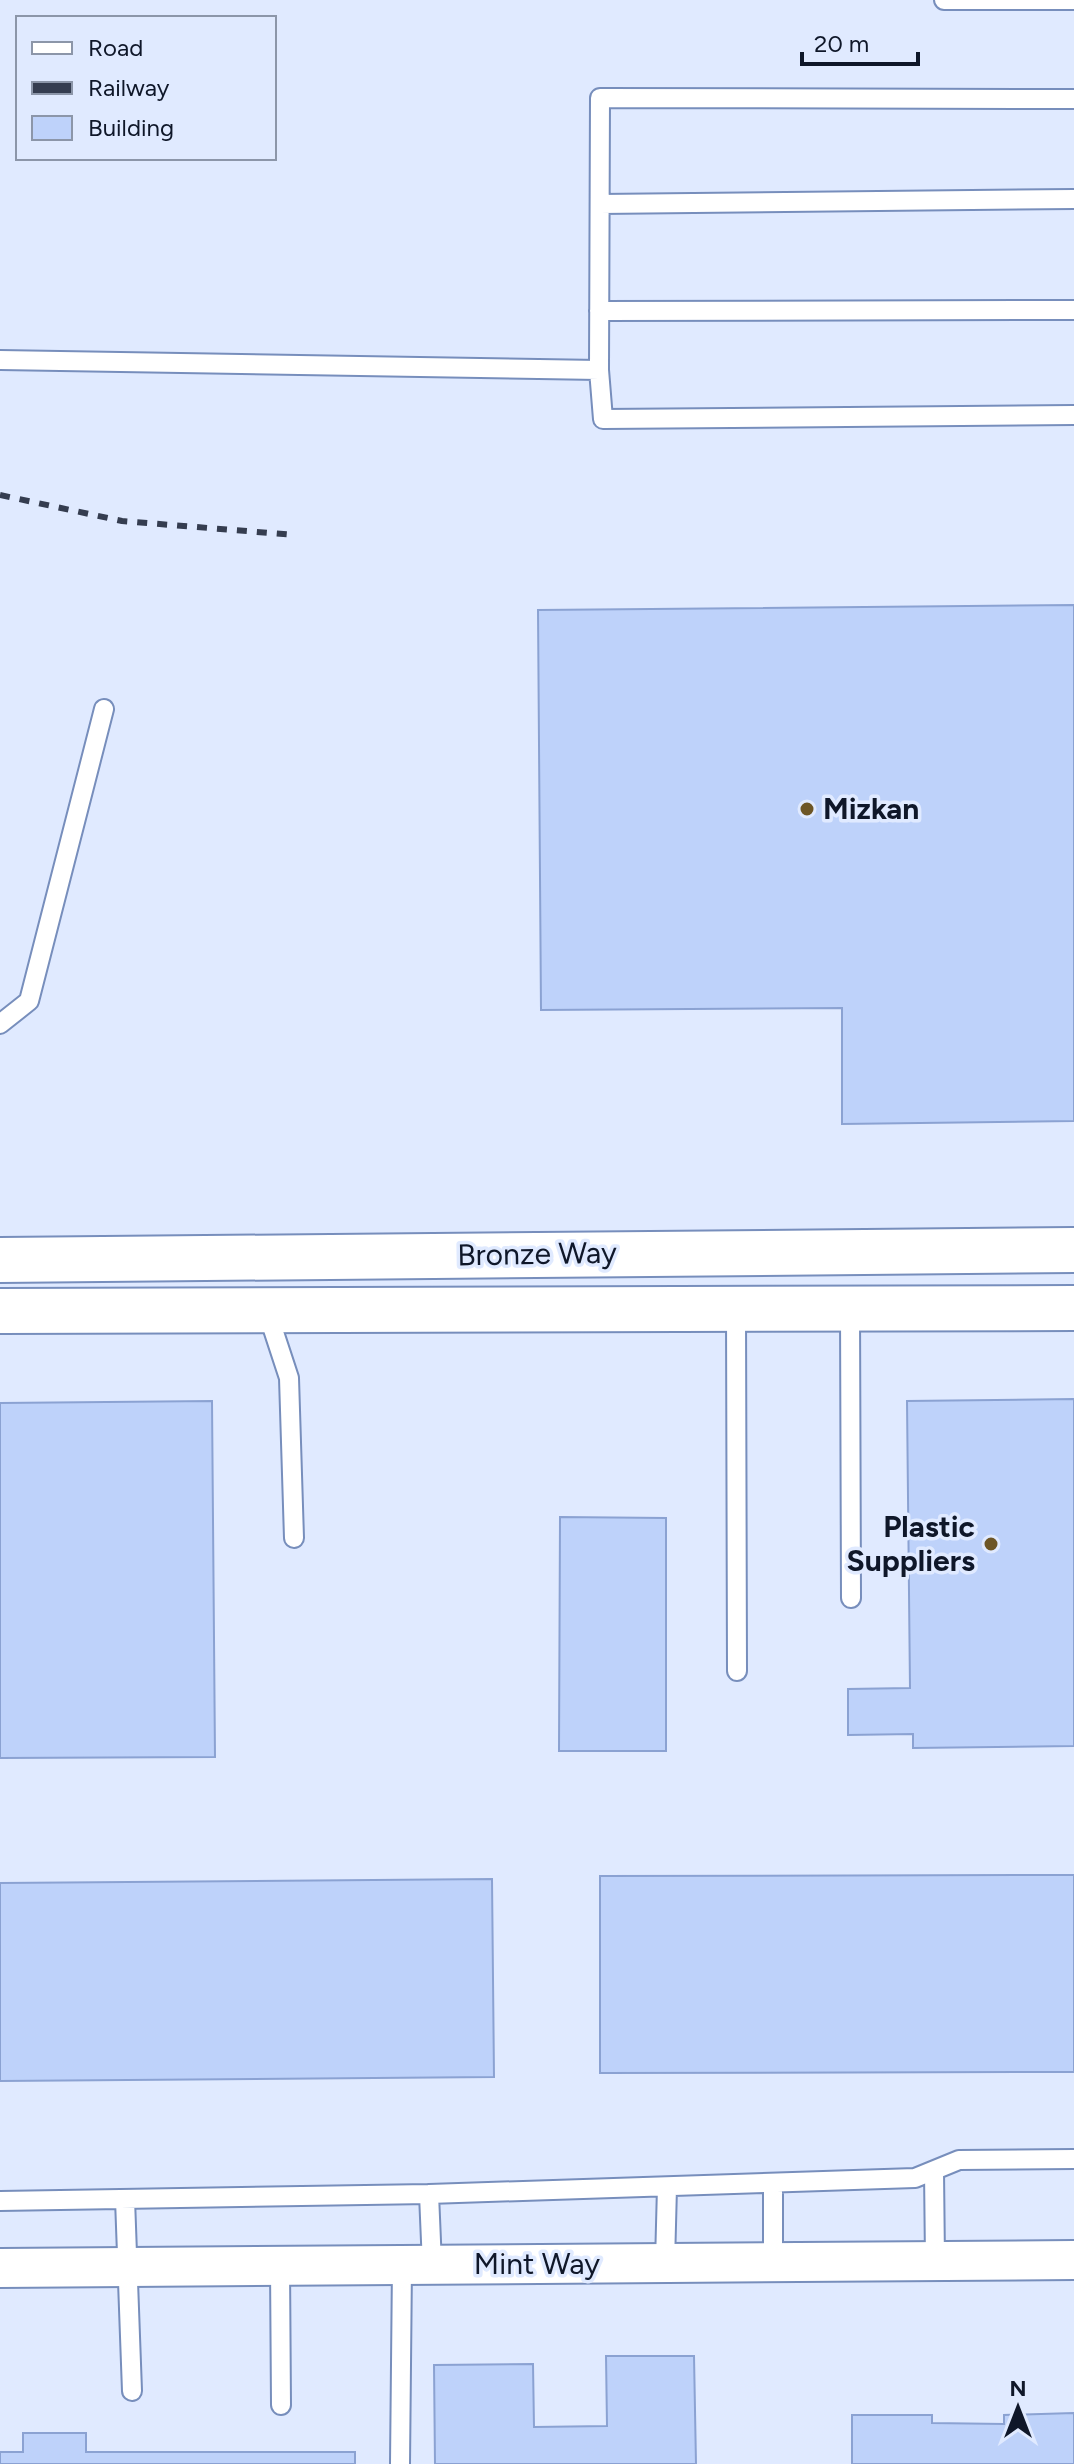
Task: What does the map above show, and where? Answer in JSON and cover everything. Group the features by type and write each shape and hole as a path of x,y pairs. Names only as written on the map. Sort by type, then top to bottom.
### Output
{"street":[{"name":"Bronze Way","path":"0,1260 1074,1250"},
{"path":"850,1310 854,1251"},
{"name":"Bronze Way","path":"0,1311 1074,1308"},
{"name":"Mint Way","path":"0,2268 1074,2260"}],"lane":[{"path":"944,0 1074,0"},
{"path":"1074,99 600,98 599,311 603,419 1074,415"},
{"path":"600,204 1074,199"},
{"path":"599,311 1074,310"},
{"path":"0,360 599,370"},
{"path":"0,1024 29,1001 104,709"},
{"path":"736,1310 737,1671"},
{"path":"850,1310 851,1598"},
{"path":"267,1311 289,1378 294,1538"},
{"path":"0,2201 429,2194 915,2178 959,2160 1074,2159"},
{"path":"934,2171 935,2261"},
{"path":"773,2183 773,2262"},
{"path":"665,2263 667,2187"},
{"path":"400,2464 417,2265 429,2194"},
{"path":"125,2199 132,2391"},
{"path":"280,2266 281,2405"}],"building":[{"name":"Mizkan","path":"1074,605 1074,1121 842,1124 842,1008 541,1010 538,610"},
{"name":"Plastic Suppliers","path":"1074,1399 1074,1746 913,1748 913,1734 848,1735 848,1689 910,1688 907,1401"},
{"path":"212,1401 215,1757 0,1758 0,1403"},
{"path":"560,1517 666,1518 666,1751 559,1751"},
{"path":"1074,1875 1074,2072 600,2073 600,1876"},
{"path":"492,1879 494,2077 0,2081 0,1883"},
{"path":"606,2356 694,2356 696,2464 435,2464 434,2365 533,2364 534,2427 607,2426"},
{"path":"1074,2413 1074,2464 852,2464 852,2415 932,2415 932,2423 1004,2424 1004,2415"},
{"path":"23,2433 86,2433 86,2452 355,2452 355,2464 0,2464 0,2452 23,2452"}],"railway":[{"path":"0,495 122,521 295,535"}],"place":[{"name":"Mizkan","path":"807,809"},
{"name":"Plastic Suppliers","path":"991,1544"}]}
